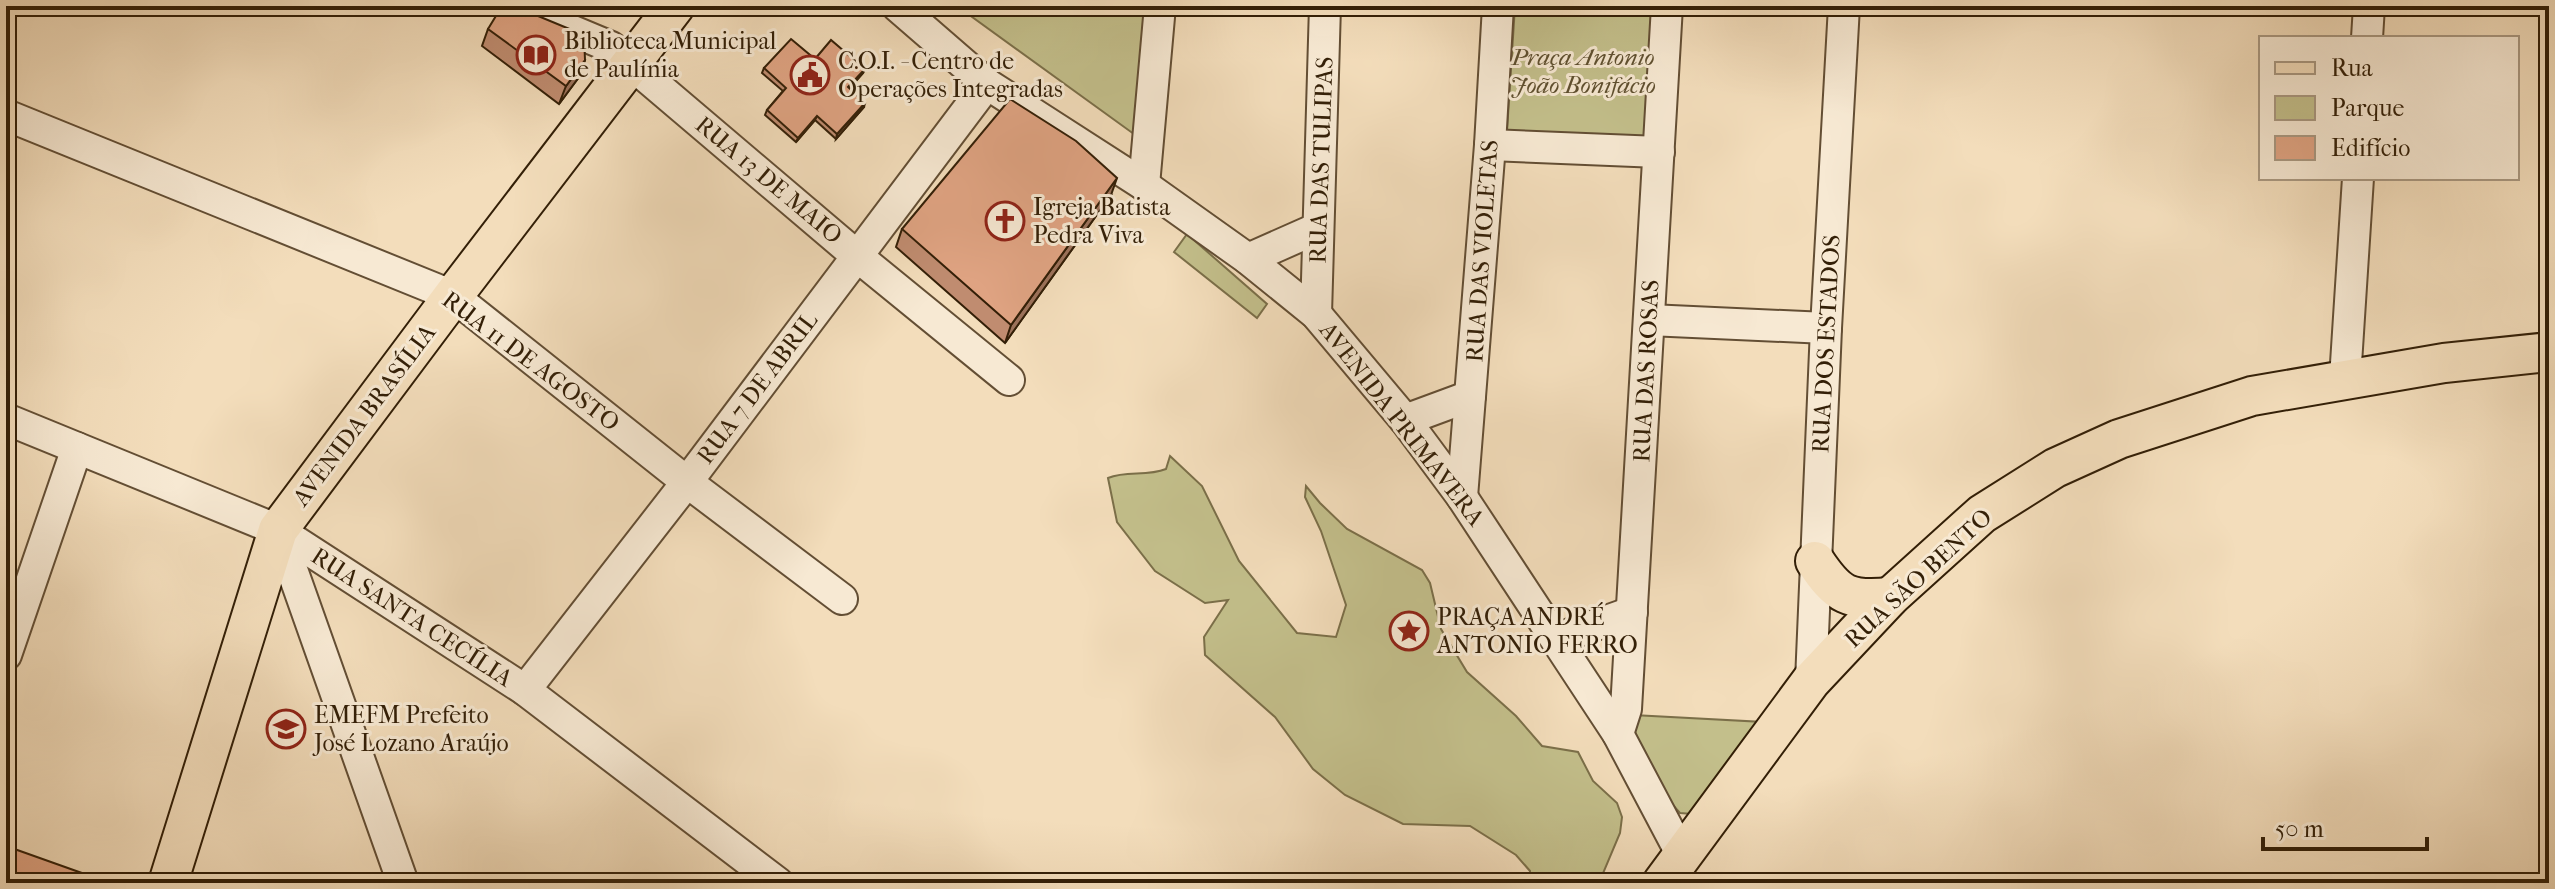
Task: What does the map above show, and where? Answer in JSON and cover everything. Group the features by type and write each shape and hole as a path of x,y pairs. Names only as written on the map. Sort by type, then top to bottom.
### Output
{"main road":[{"name":"AVENIDA BRASÍLIA","path":"169,882 278,530 675,6"},
{"name":"RUA SÃO BENTO","path":"1672,870 1811,681 1890,597 1982,514 2055,468 2119,439 2252,396 2444,363 2549,352"},
{"path":"1815,561 1833,586 1845,595 1856,599 1890,597"}],"street":[{"name":"RUA 13 DE MAIO","path":"513,6 611,47 857,256 1009,380"},
{"name":"AVENIDA PRIMAVERA","path":"897,6 987,84 1144,185 1248,259 1316,314 1405,420 1462,497 1618,734 1672,870"},
{"path":"1144,185 1160,6"},
{"name":"RUA DAS TULIPAS","path":"1316,314 1325,6"},
{"name":"RUA DAS VIOLETAS","path":"1462,497 1498,6"},
{"name":"RUA DAS ROSAS","path":"1618,734 1626,709 1667,6"},
{"name":"RUA DOS ESTADOS","path":"1811,681 1844,6"},
{"path":"2367,36 2369,6"},
{"name":"RUA 7 DE ABRIL","path":"525,690 687,482 987,84"},
{"name":"RUA 11 DE AGOSTO","path":"6,115 453,296 687,482 842,599"},
{"path":"1490,145 1659,152"},
{"path":"2345,379 2358,180"},
{"path":"1248,259 1318,228"},
{"path":"1649,320 1826,328"},
{"path":"1405,420 1470,396"},
{"name":"RUA SANTA CECÍLIA","path":"6,419 278,530 525,690 778,883"},
{"path":"6,655 77,448"},
{"path":"278,530 403,883"},
{"path":"1556,639 1632,612"}],"green space":[{"path":"957,6 1147,6 1138,137"},
{"name":"Praça Antonio João Bonifácio","path":"1515,6 1653,6 1645,137 1507,131"},
{"path":"1187,234 1267,304 1257,318 1174,252"},
{"path":"1170,456 1202,486 1239,561 1297,633 1336,637 1346,605 1321,531 1305,497 1306,486 1347,529 1422,570 1430,583 1441,629 1467,672 1516,716 1542,746 1578,752 1593,781 1617,803 1622,817 1620,833 1601,878 1602,883 1530,883 1530,871 1516,855 1470,826 1403,824 1345,795 1313,769 1275,717 1205,655 1204,637 1228,600 1205,603 1155,571 1117,522 1108,478 1166,469"},
{"path":"1633,715 1763,722 1692,814 1680,813 1655,780 1641,755"}],"building":[{"name":"Biblioteca Municipal de Paulínia","path":"502,6 514,6 584,35 585,60 566,86 488,29"},
{"path":"791,39 815,59 831,40 865,69 848,87 865,103 837,134 817,116 798,138 767,110 786,88 764,68"},
{"name":"Igreja Batista Pedra Viva","path":"1010,99 1076,141 1117,178 1011,325 902,229"},
{"path":"6,846 110,883 6,883"}],"place":[{"name":"Biblioteca Municipal de Paulínia","path":"536,55"},
{"name":"C.O.I. - Centro de Operações Integradas","path":"810,75"},
{"name":"Igreja Batista Pedra Viva","path":"1005,221"},
{"name":"PRAÇA ANDRÉ ANTONIO FERRO","path":"1409,631"},
{"name":"EMEFM Prefeito José Lozano Araújo","path":"286,729"}]}
